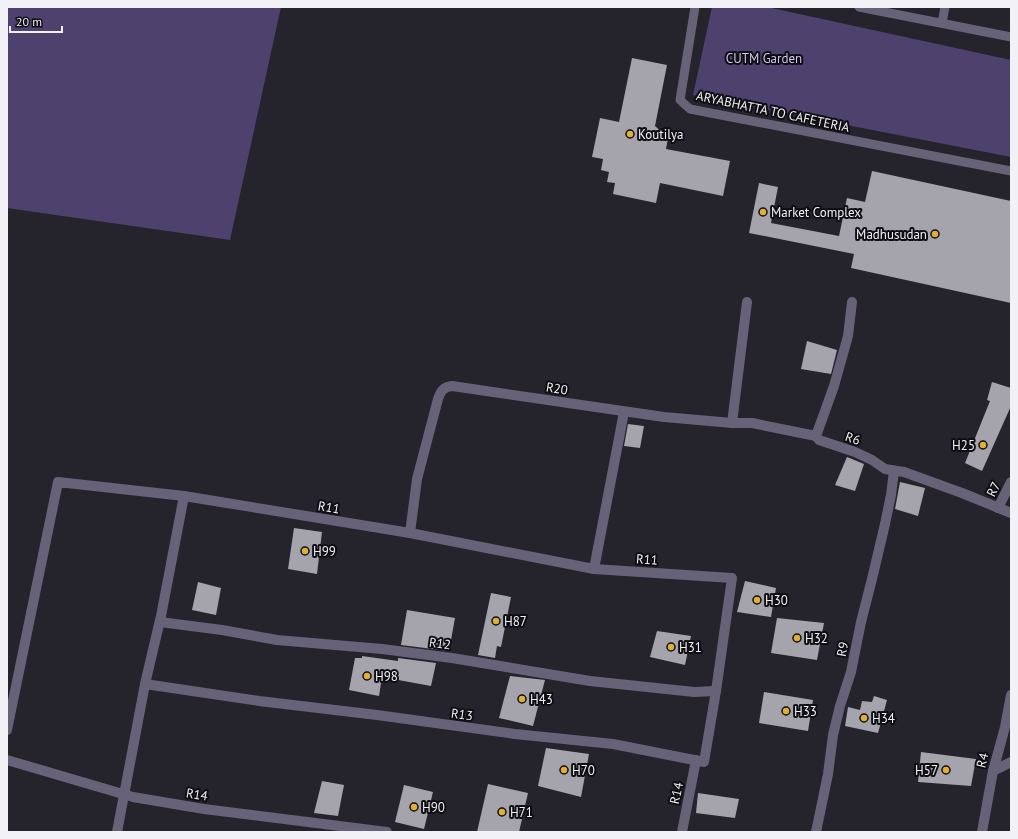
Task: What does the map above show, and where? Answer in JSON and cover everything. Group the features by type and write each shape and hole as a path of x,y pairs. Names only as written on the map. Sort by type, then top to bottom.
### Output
{"street":[{"path":"732,423 747,302"},
{"path":"816,436 830,397 848,336 852,302"},
{"name":"R20","path":"410,533 417,479 438,398 441,391 445,387 452,386 664,417 732,423 752,423 816,436"},
{"path":"594,569 624,412"},
{"name":"R6","path":"816,436 819,440 856,452 872,460 885,470 904,472 1011,513"},
{"name":"R9","path":"816,832 828,774 833,735 840,706 851,672 861,622 885,524 894,471"},
{"name":"R11","path":"7,730 58,482 184,496 410,533 594,569 732,578 716,691"},
{"name":"R7","path":"998,508 1011,482"},
{"path":"117,832 145,684 160,622 184,496"},
{"name":"R12","path":"160,622 222,630 277,640 382,648 590,681 694,692 716,691"},
{"name":"R13","path":"145,684 259,701 377,715 515,734 613,744 696,760"},
{"path":"696,760 704,762 716,691"},
{"name":"R4","path":"982,832 993,771 1005,727 1011,695"},
{"name":"R14","path":"7,760 124,795 204,808 387,832"},
{"name":"R14","path":"682,832 696,760"},
{"path":"993,771 1011,762"}],"lane":[{"name":"ARYABHATTA TO CAFETERIA","path":"694,7 680,100 690,109 1011,171"},
{"path":"859,7 1011,37"},
{"path":"942,23 945,7"}],"green space":[{"path":"7,7 281,7 230,240 7,208"},
{"name":"CUTM Garden","path":"712,7 767,7 1011,60 1011,157 693,95"}],"building":[{"name":"Koutilya","path":"632,58 667,65 655,126 668,138 666,149 730,161 723,196 660,183 656,203 613,194 615,183 607,182 609,172 601,170 603,159 592,157 600,118 619,122"},
{"name":"Madhusudan","path":"872,171 1011,201 1011,303 851,268 854,254 749,233 759,183 778,187 771,223 839,236 847,198 865,202"},
{"path":"807,341 837,350 831,374 801,369"},
{"path":"992,382 1011,388 1011,406 982,471 965,463 990,401 987,400"},
{"path":"628,424 644,426 640,448 624,446"},
{"path":"847,457 864,464 855,491 835,485"},
{"path":"900,482 925,488 918,516 895,509"},
{"name":"H99","path":"294,528 322,532 317,574 288,569"},
{"name":"H30","path":"745,581 776,588 771,617 737,612"},
{"path":"198,582 221,588 216,615 192,610"},
{"name":"H87","path":"491,593 511,597 501,647 497,646 495,658 478,655"},
{"path":"407,610 455,618 449,651 401,645"},
{"name":"H32","path":"777,618 824,623 817,660 771,653"},
{"name":"H31","path":"657,631 691,636 685,665 650,657"},
{"path":"362,656 398,661 398,658 436,663 431,686 382,677 379,696 349,690 355,658 362,658"},
{"name":"H43","path":"510,676 545,680 533,726 499,718"},
{"name":"H33","path":"764,692 813,700 808,731 759,723"},
{"name":"H34","path":"874,696 887,700 878,733 845,726 848,707 860,710 862,701 872,702"},
{"name":"H70","path":"546,748 589,754 581,797 538,786"},
{"name":"H57","path":"921,752 976,759 971,786 918,782"},
{"path":"322,781 344,785 338,816 314,813"},
{"name":"H71","path":"488,784 528,793 519,832 477,832"},
{"name":"H90","path":"404,785 433,792 424,829 395,822"},
{"path":"698,793 739,799 735,818 696,813"}],"place":[{"name":"Koutilya","path":"630,134"},
{"name":"Market Complex","path":"763,212"},
{"name":"Madhusudan","path":"935,234"},
{"name":"H25","path":"983,445"},
{"name":"H99","path":"305,551"},
{"name":"H30","path":"757,600"},
{"name":"H87","path":"496,621"},
{"name":"H32","path":"797,638"},
{"name":"H31","path":"671,647"},
{"name":"H98","path":"367,676"},
{"name":"H43","path":"522,699"},
{"name":"H33","path":"786,711"},
{"name":"H34","path":"864,718"},
{"name":"H70","path":"564,770"},
{"name":"H57","path":"946,770"},
{"name":"H90","path":"414,807"},
{"name":"H71","path":"502,812"}]}
